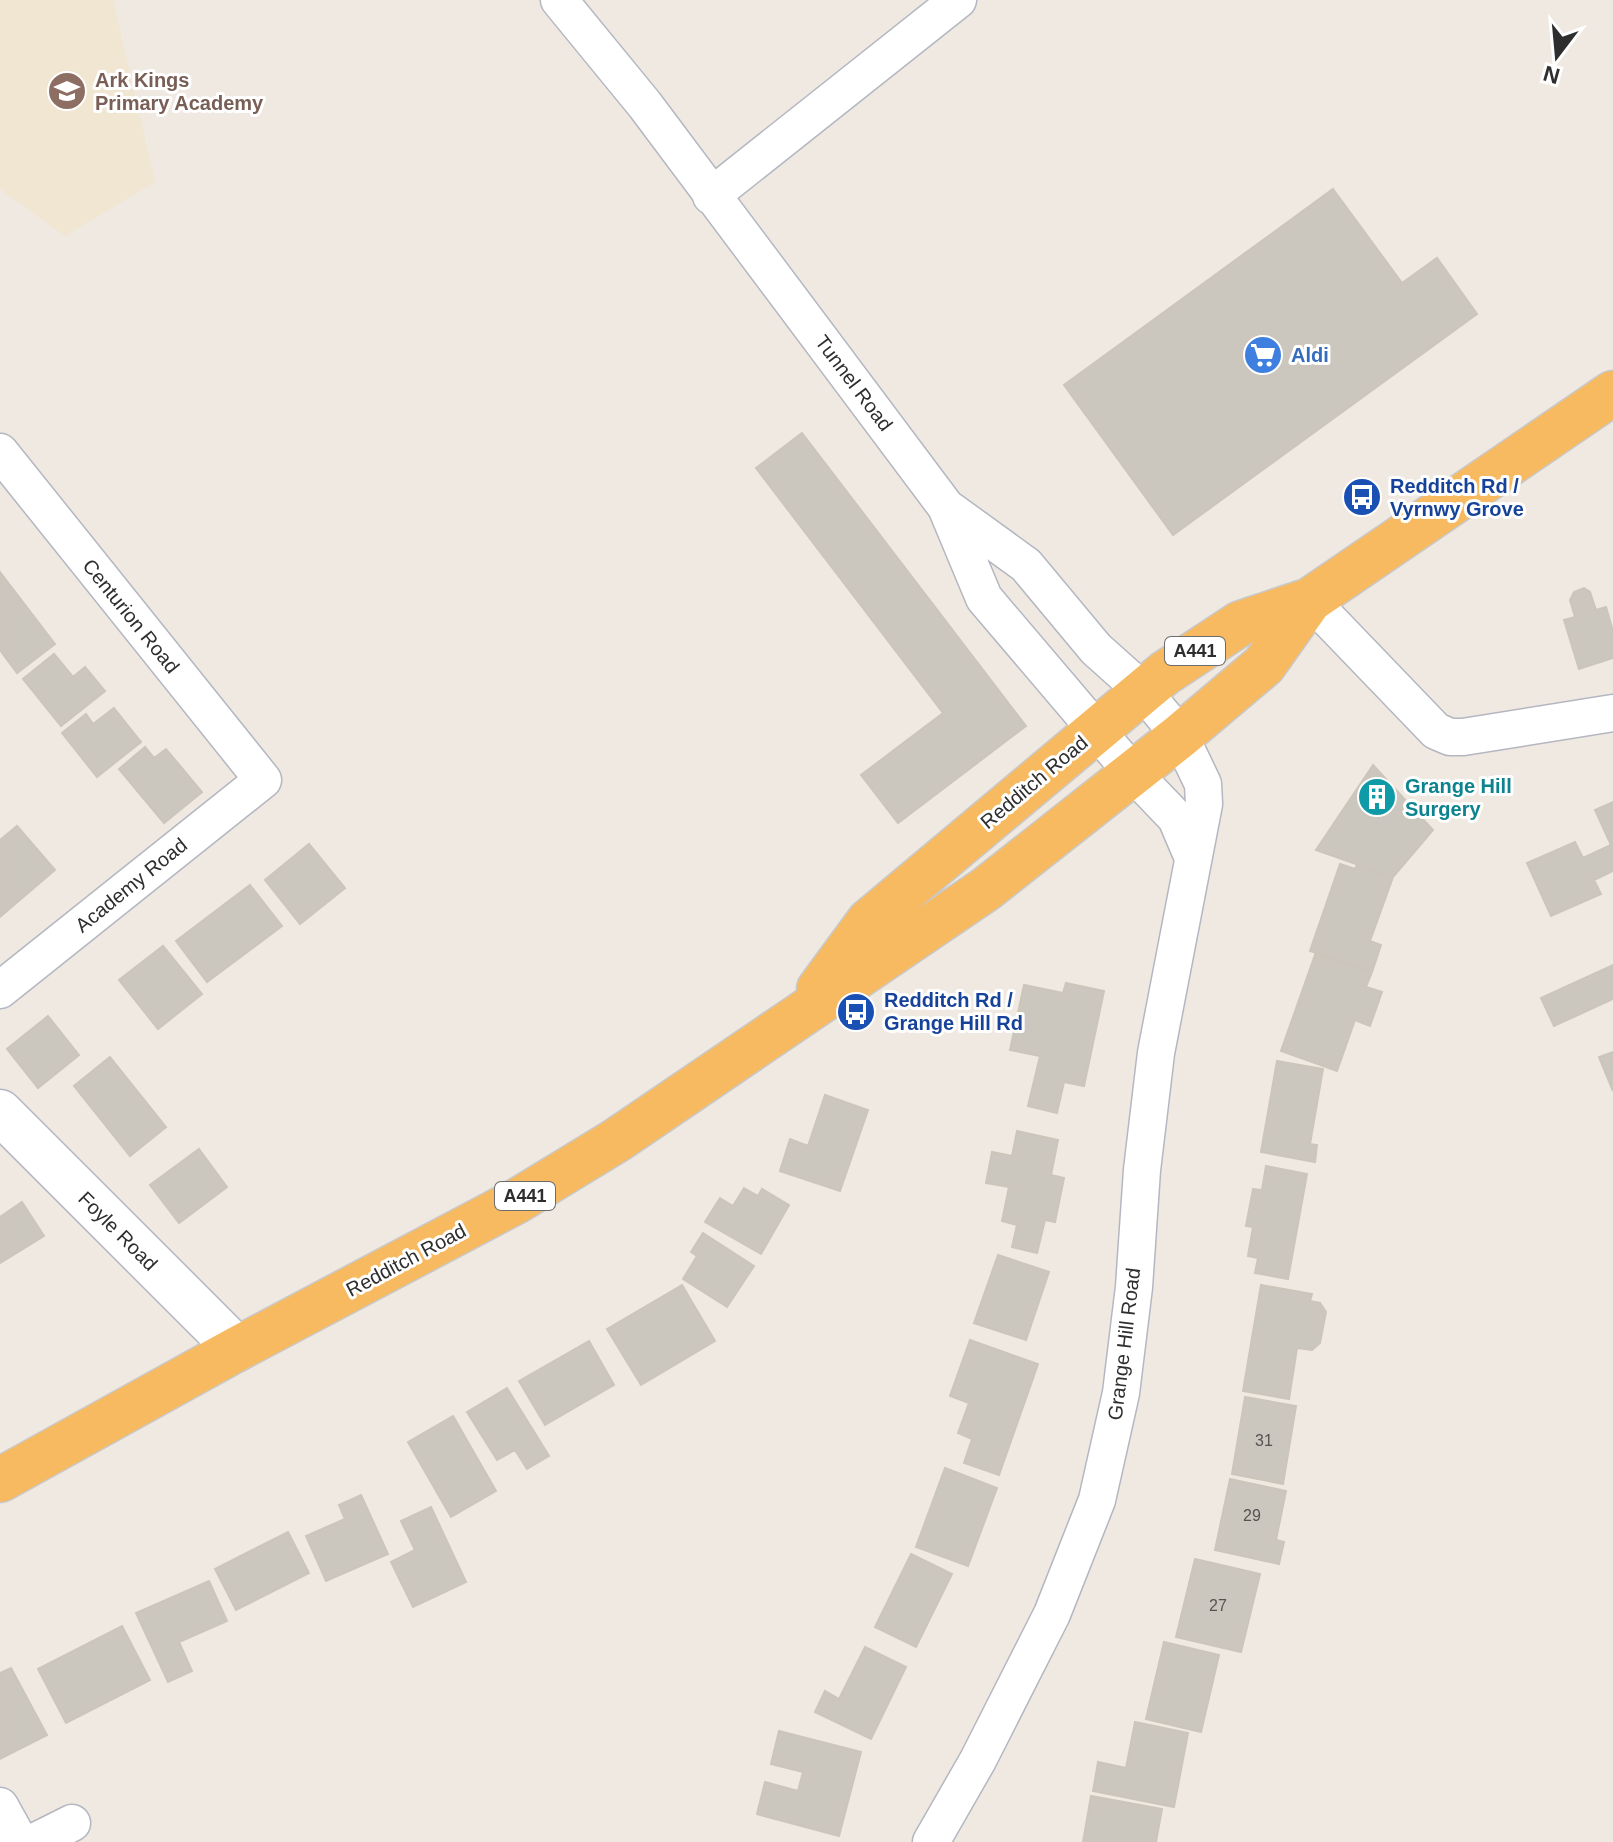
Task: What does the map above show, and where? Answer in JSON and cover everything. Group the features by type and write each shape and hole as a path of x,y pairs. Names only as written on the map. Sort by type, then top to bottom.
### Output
{"highway":[{"name":"Redditch Road","path":"799,1017 869,921 1143,691 1194,652 1241,623 1310,600 1613,393"},
{"name":"Redditch Road","path":"0,1480 237,1349 517,1201 617,1140 986,889 1131,771 1180,736 1264,665 1310,600"}],"street":[{"name":"Tunnel Road","path":"559,0 645,105 946,507 1026,565 1096,649 1143,691 1180,736"},
{"path":"711,196 958,0"},
{"name":"Centurion Road","path":"0,452 263,780"},
{"path":"946,507 984,598 1131,771 1176,818 1193,858"},
{"path":"1310,600 1436,731 1450,737 1613,713"},
{"name":"Grange Hill Road","path":"931,1842 978,1760 1052,1614 1097,1500 1121,1393 1156,1053 1204,804 1203,784 1180,736"},
{"name":"Academy Road","path":"0,990 263,780"},
{"name":"Foyle Road","path":"0,1112 237,1349"},
{"path":"0,1806 20,1842"},
{"path":"34,1842 72,1823"}],"shaded area":[{"name":"Ark Kings Primary Academy","path":"0,0 113,0 155,182 65,236 0,189"}],"building":[{"name":"Aldi","path":"1333,189 1402,283 1437,258 1477,314 1173,535 1064,385"},
{"path":"802,433 1026,726 898,823 861,775 943,713 756,468"},
{"path":"0,572 55,644 17,673 0,650"},
{"path":"1584,588 1590,592 1596,610 1606,607 1613,631 1613,658 1579,669 1564,620 1575,617 1570,600 1574,592"},
{"path":"54,654 73,677 85,667 105,691 61,726 23,679"},
{"path":"114,708 141,742 97,777 62,733 86,714 93,724"},
{"path":"145,747 154,758 166,749 202,792 164,823 119,769"},
{"name":"Grange Hill Surgery","path":"1373,765 1433,830 1393,877 1316,850"},
{"path":"1613,802 1613,871 1594,880 1601,894 1551,916 1527,863 1575,842 1583,858 1611,845 1595,810"},
{"path":"17,826 55,870 0,917 0,840"},
{"path":"309,844 345,888 300,924 265,880"},
{"path":"1340,864 1355,869 1357,865 1393,877 1370,941 1381,945 1372,972 1310,951"},
{"path":"250,885 282,926 207,982 176,941"},
{"path":"163,946 202,994 158,1029 119,980"},
{"path":"1316,952 1372,972 1366,987 1382,992 1370,1026 1355,1020 1337,1071 1281,1051"},
{"path":"1613,965 1613,999 1554,1026 1541,998"},
{"path":"1066,983 1104,991 1084,1086 1064,1082 1057,1113 1028,1106 1040,1056 1010,1050 1024,985 1063,993"},
{"path":"48,1016 79,1055 38,1088 7,1049"},
{"path":"1613,1052 1613,1091 1599,1057"},
{"path":"110,1057 166,1127 130,1156 74,1086"},
{"path":"1277,1061 1323,1069 1310,1144 1317,1145 1315,1162 1261,1152"},
{"path":"825,1095 868,1110 840,1191 780,1171 790,1139 808,1146"},
{"path":"1017,1131 1058,1140 1051,1175 1064,1178 1055,1222 1045,1220 1037,1253 1012,1247 1017,1225 1002,1221 1009,1187 986,1183 992,1152 1012,1156"},
{"path":"199,1149 227,1187 179,1223 150,1185"},
{"path":"1266,1166 1307,1174 1288,1279 1255,1273 1258,1258 1248,1256 1253,1227 1246,1226 1253,1189 1262,1190"},
{"path":"744,1188 758,1196 762,1189 789,1205 761,1254 705,1222 720,1198 733,1206"},
{"path":"22,1202 44,1236 0,1263 0,1217"},
{"path":"703,1233 754,1266 727,1307 683,1279 697,1256 691,1252"},
{"path":"998,1255 1049,1272 1026,1340 974,1323"},
{"path":"682,1285 715,1341 641,1385 607,1329"},
{"path":"1261,1285 1312,1294 1310,1301 1320,1303 1326,1312 1320,1343 1312,1350 1297,1348 1289,1399 1243,1391"},
{"path":"970,1340 1038,1364 999,1475 964,1463 972,1439 958,1433 969,1403 950,1396"},
{"path":"589,1341 614,1385 545,1425 519,1381"},
{"path":"507,1388 549,1456 527,1469 515,1450 497,1460 467,1412"},
{"path":"1245,1397 1296,1406 1283,1484 1232,1474"},
{"path":"453,1416 496,1491 451,1517 408,1442"},
{"path":"945,1468 997,1488 968,1566 916,1547"},
{"path":"1230,1479 1286,1491 1276,1540 1284,1542 1279,1564 1215,1550"},
{"path":"361,1495 388,1554 326,1581 306,1536 345,1519 339,1505"},
{"path":"431,1507 466,1582 413,1607 391,1562 415,1550 401,1521"},
{"path":"288,1532 309,1573 236,1610 215,1569"},
{"path":"911,1554 952,1574 916,1647 875,1627"},
{"path":"1195,1559 1260,1574 1241,1652 1176,1637"},
{"path":"209,1581 227,1621 179,1642 192,1671 168,1682 136,1613"},
{"path":"122,1626 150,1680 66,1723 38,1669"},
{"path":"1164,1642 1219,1655 1201,1732 1146,1719"},
{"path":"865,1647 906,1667 871,1739 815,1712 825,1691 839,1699"},
{"path":"11,1668 47,1735 0,1759 0,1673"},
{"path":"1135,1722 1188,1733 1174,1807 1093,1791 1098,1762 1126,1768"},
{"path":"779,1731 861,1752 839,1836 757,1814 765,1782 798,1791 803,1772 771,1764"},
{"path":"1091,1796 1162,1809 1156,1842 1083,1842"}],"place":[{"name":"Ark Kings Primary Academy","path":"67,91"},
{"name":"Aldi","path":"1263,355"},
{"name":"Redditch Rd / Vyrnwy Grove","path":"1362,497"},
{"name":"Grange Hill Surgery","path":"1377,797"},
{"name":"Redditch Rd / Grange Hill Rd","path":"856,1012"}]}
